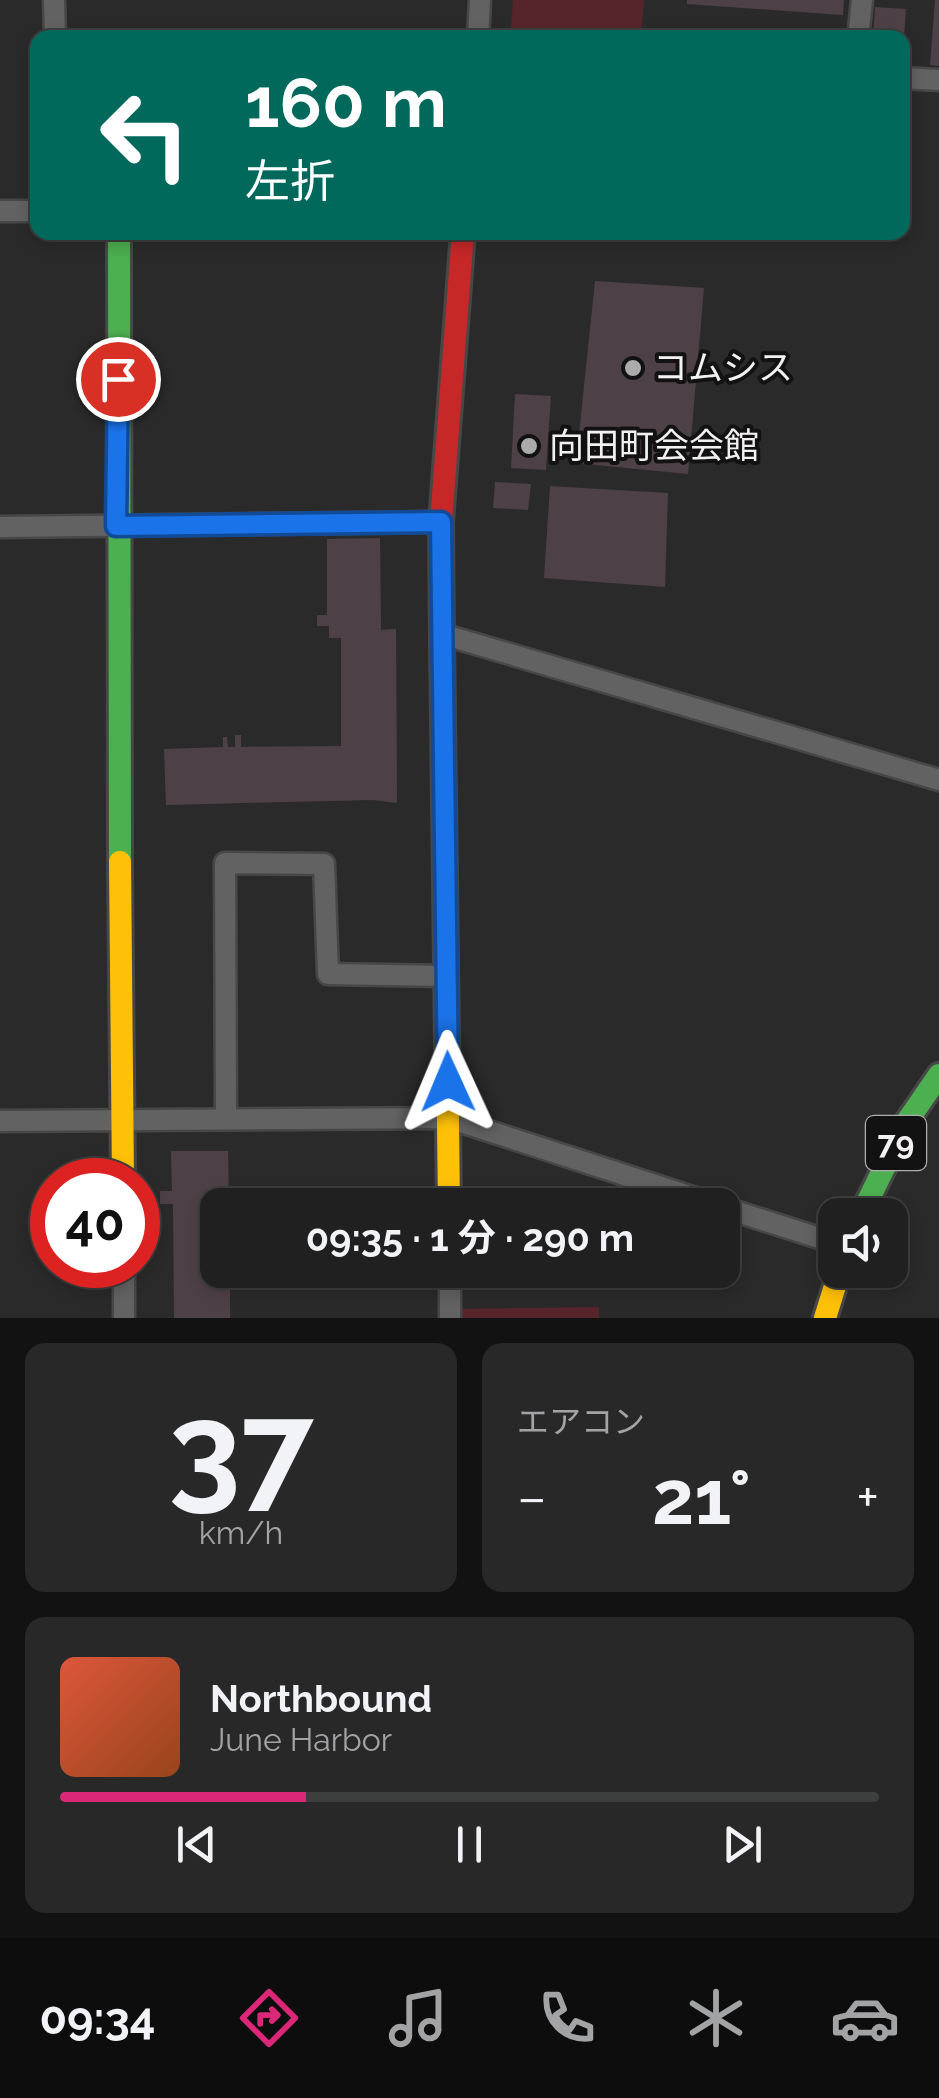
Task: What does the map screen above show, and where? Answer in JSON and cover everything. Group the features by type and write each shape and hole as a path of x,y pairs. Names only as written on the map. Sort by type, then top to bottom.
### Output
{"street":[{"path":"54,0 55,30"},
{"path":"478,30 480,0"},
{"path":"859,30 862,0"},
{"path":"910,78 939,80"},
{"path":"0,212 30,211"},
{"path":"119,240 116,526 123,1158"},
{"path":"450,1188 441,522 462,240"},
{"path":"0,527 441,522"},
{"path":"445,635 939,780"},
{"path":"226,1118 225,863 324,864 328,974 447,976"},
{"name":"79","path":"869,1198 906,1123 939,1075"},
{"path":"0,1121 449,1118 665,1188"},
{"path":"740,1212 818,1238"},
{"path":"124,1288 124,1318"},
{"path":"450,1288 450,1318"},
{"path":"825,1318 834,1288"}],"shaded area":[{"path":"513,0 644,0 642,30 511,29"},
{"path":"599,1307 599,1318 456,1318 456,1309"}],"building":[{"path":"687,0 844,0 843,15 687,4"},
{"path":"935,0 939,0 939,66 930,65"},
{"path":"875,7 906,9 905,30 874,30"},
{"path":"595,281 704,288 688,474 576,463"},
{"path":"515,394 551,396 546,470 511,468"},
{"path":"495,482 531,484 528,510 493,508"},
{"path":"550,486 668,493 665,587 544,578"},
{"path":"380,538 381,630 396,629 397,803 373,800 166,805 164,749 223,747 223,737 227,737 228,747 235,747 235,735 241,735 241,747 341,746 341,638 329,638 329,626 317,626 317,615 327,615 327,539"},
{"path":"171,1151 228,1151 229,1188 200,1188 200,1288 230,1288 230,1318 174,1318 173,1204 160,1204 160,1191 172,1191"}],"traffic: fast":[{"path":"119,240 120,862"},
{"path":"869,1198 906,1123 939,1075"}],"traffic: slow":[{"path":"442,640 449,1188"},
{"path":"120,862 123,1158"},
{"path":"825,1318 834,1288"}],"traffic: jam":[{"path":"442,640 441,522 462,240"}],"place":[{"name":"コムシス","path":"633,368"},
{"name":"向田町会会館","path":"529,446"}],"route":[{"path":"118,379 116,526 441,522 448,1082"}]}
